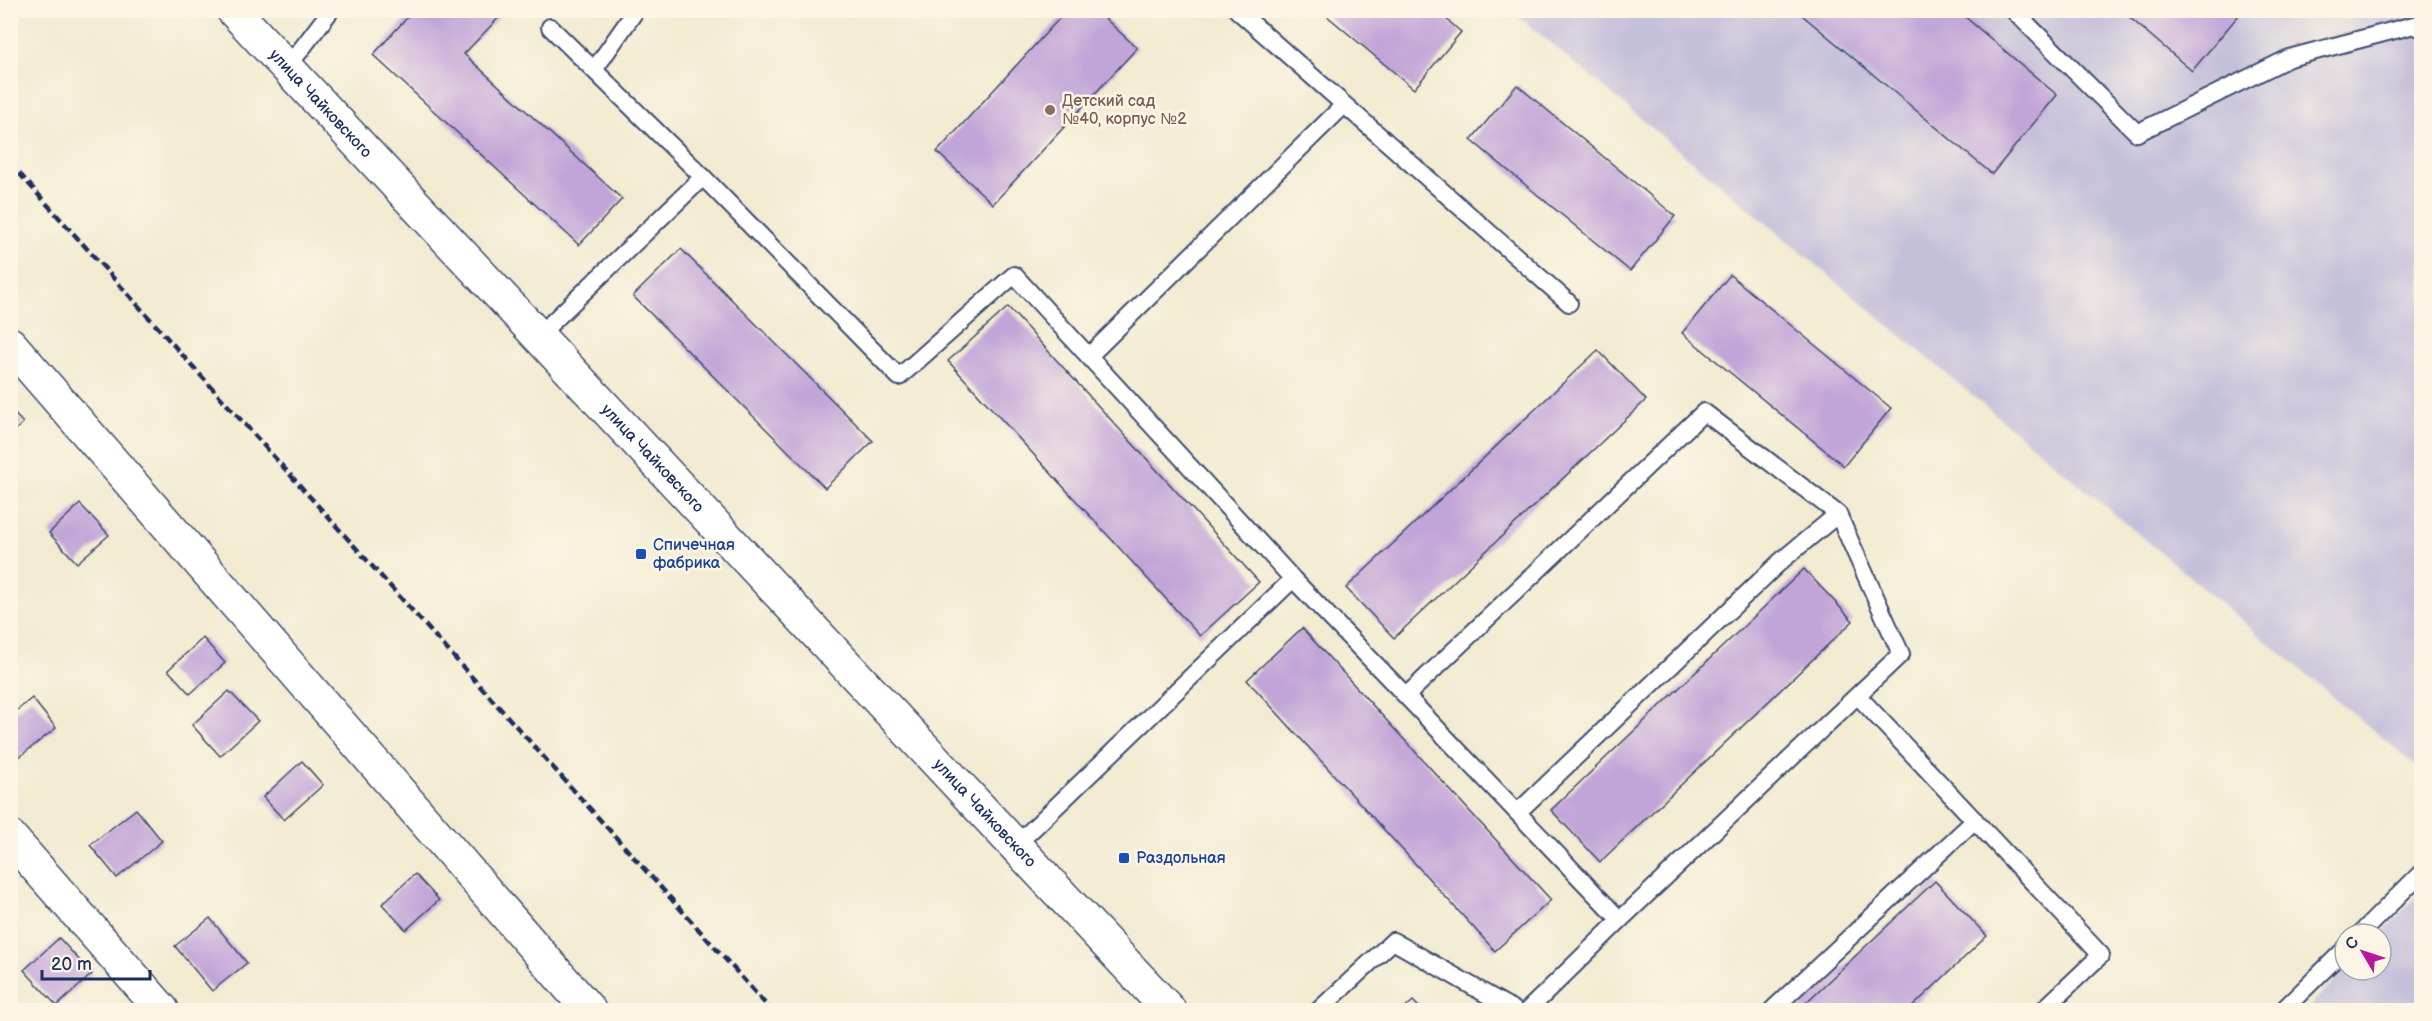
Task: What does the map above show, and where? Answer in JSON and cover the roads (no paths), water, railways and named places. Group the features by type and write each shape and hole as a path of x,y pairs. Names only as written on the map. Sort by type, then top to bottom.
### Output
{"street":[{"name":"улица Чайковского","path":"233,10 537,337 1017,845 1169,1011"},
{"path":"10,344 589,1011"},
{"path":"10,837 162,1011"}],"lane":[{"path":"287,68 331,10"},
{"path":"594,70 636,10"},
{"path":"1237,10 1343,106 1569,303"},
{"path":"2013,10 2137,133 2289,58 2414,25 2421,29"},
{"path":"550,27 703,177 899,377 1014,275 1293,579 1620,920"},
{"path":"1089,356 1343,106"},
{"path":"537,337 703,177"},
{"path":"1406,696 1704,412 1838,514 1901,654 1620,920 1528,1011"},
{"path":"1518,812 1781,561 1838,514"},
{"path":"1017,845 1293,579"},
{"path":"1858,696 2102,955 2043,1011"},
{"path":"1772,1011 1975,820"},
{"path":"2372,922 2421,872"},
{"path":"1319,1011 1393,941 1514,1011"},
{"path":"2283,1011 2333,961"}],"railway":[{"path":"10,163 771,1010"}],"place":[{"name":"Детский сад №40, корпус №2","path":"1050,110"},
{"name":"Спичечная фабрика","path":"641,554"},
{"name":"Раздольная","path":"1124,858"}]}
